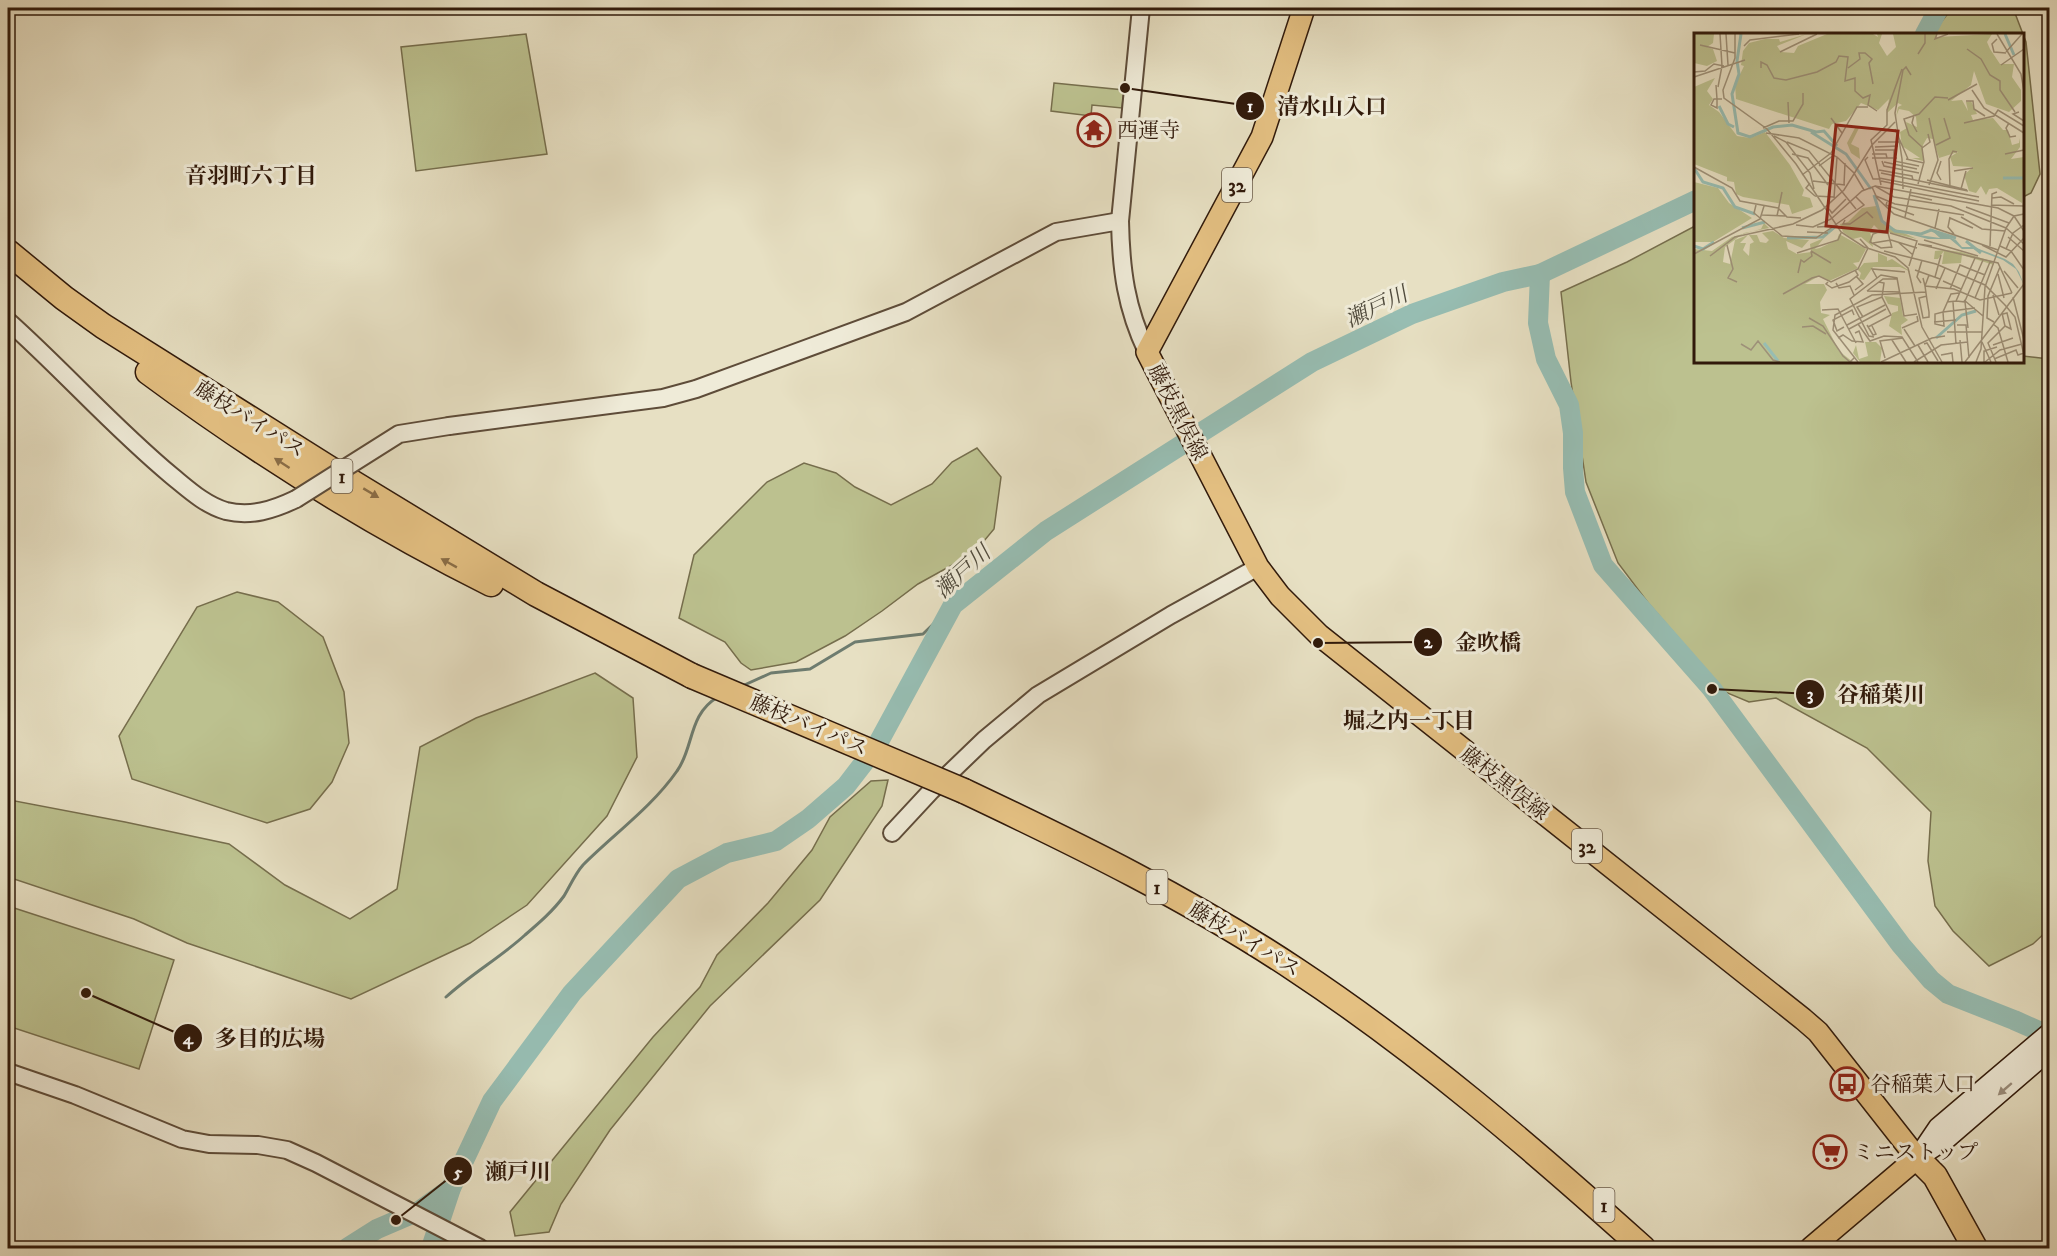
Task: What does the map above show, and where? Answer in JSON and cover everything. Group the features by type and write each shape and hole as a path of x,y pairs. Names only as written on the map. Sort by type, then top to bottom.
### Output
{"highway":[{"name":"藤枝バイパス","path":"8,252 64,298 103,326 327,467 536,594 692,676"},
{"name":"藤枝バイパス","path":"8,262 64,309 182,397 323,490 454,566 578,628 964,791 1079,846 1180,900 1295,969 1397,1040 1550,1164 1643,1248"},
{"path":"1917,1158 1925,1187 1957,1248"},
{"path":"1917,1158 1935,1176 1975,1248"},
{"name":"1","path":"1550,1164 1629,1248"},
{"name":"1","path":"1550,1164 1657,1248"}],"main road":[{"name":"藤枝黒俣線","path":"1304,8 1262,137 1147,352 1258,567 1280,597 1319,635 1803,1018 1818,1032 1917,1158"},
{"path":"1811,1248 1917,1158 1947,1139 2044,1049 2049,1032"}],"street":[{"path":"1141,8 1120,221 1124,283 1135,328 1147,352"},
{"path":"8,321 160,466 201,499 224,510 255,513 276,508 296,499 399,434 663,398 696,389 906,312 1056,232 1120,221"},
{"path":"892,833 931,791 984,740 1038,695 1258,567"},
{"path":"8,1072 75,1095 182,1139 209,1144 258,1145 286,1150 316,1163 480,1248"}],"green space":[{"path":"1952,8 2013,8 2023,33 1933,33"},
{"path":"526,34 547,154 416,171 401,47"},
{"path":"2024,37 2040,174 2031,193 2024,196"},
{"path":"1054,83 1124,90 1122,108 1092,105 1091,116 1051,111"},
{"path":"1694,227 1694,363 2024,363 2024,356 2049,359 2049,929 2033,944 1989,966 1953,931 1935,906 1928,861 1931,812 1867,748 1776,698 1749,702 1725,692 1649,604 1618,563 1586,482 1571,382 1561,292 1627,262"},
{"path":"977,448 1001,477 994,529 974,553 918,584 845,636 796,662 751,670 741,663 725,642 679,618 694,555 767,482 804,463 836,473 855,487 891,505 932,484 952,462"},
{"path":"237,592 278,602 323,637 344,692 349,743 332,782 310,809 267,823 132,779 119,736 197,607"},
{"path":"595,673 633,698 637,757 607,816 527,905 470,943 351,999 187,943 134,919 8,877 8,805 10,800 229,844 285,885 350,919 397,889 420,747 476,718"},
{"path":"888,780 882,806 820,900 710,1006 610,1130 561,1204 549,1232 515,1236 510,1212 653,1037 700,987 717,955 768,903 812,850 830,817 871,781"},
{"path":"8,906 174,960 139,1069 8,1026"}],"waterway":[{"name":"瀬戸川","path":"1926,33 1939,8"},
{"name":"瀬戸川","path":"431,1248 451,1188 492,1101 572,993 678,879 727,853 776,841 808,819 846,786 876,747 953,605 1046,531 1312,362 1412,314 1503,282 1540,274 1694,201"},
{"path":"1540,274 1538,323 1546,359 1569,405 1573,433 1575,492 1603,565 1712,689 1901,945 1931,980 1948,994 2050,1036"},
{"path":"740,687 771,673 810,669 855,642 923,634 953,605"},
{"path":"446,997 546,917 564,896 583,865 656,797 682,762 701,712 718,697"},
{"name":"瀬戸川","path":"347,1248 377,1229 419,1211 451,1188"}],"place":[{"name":"清水山入口","path":"1125,88"},
{"name":"西運寺","path":"1094,130"},
{"name":"金吹橋","path":"1318,643"},
{"name":"谷稲葉川","path":"1712,689"},
{"name":"多目的広場","path":"86,993"},
{"name":"谷稲葉入口","path":"1847,1084"},
{"name":"ミニストップ","path":"1830,1152"},
{"name":"瀬戸川","path":"396,1220"}],"district":[{"name":"音羽町六丁目","path":"251,175"},
{"name":"堀之内一丁目","path":"1409,720"}]}
